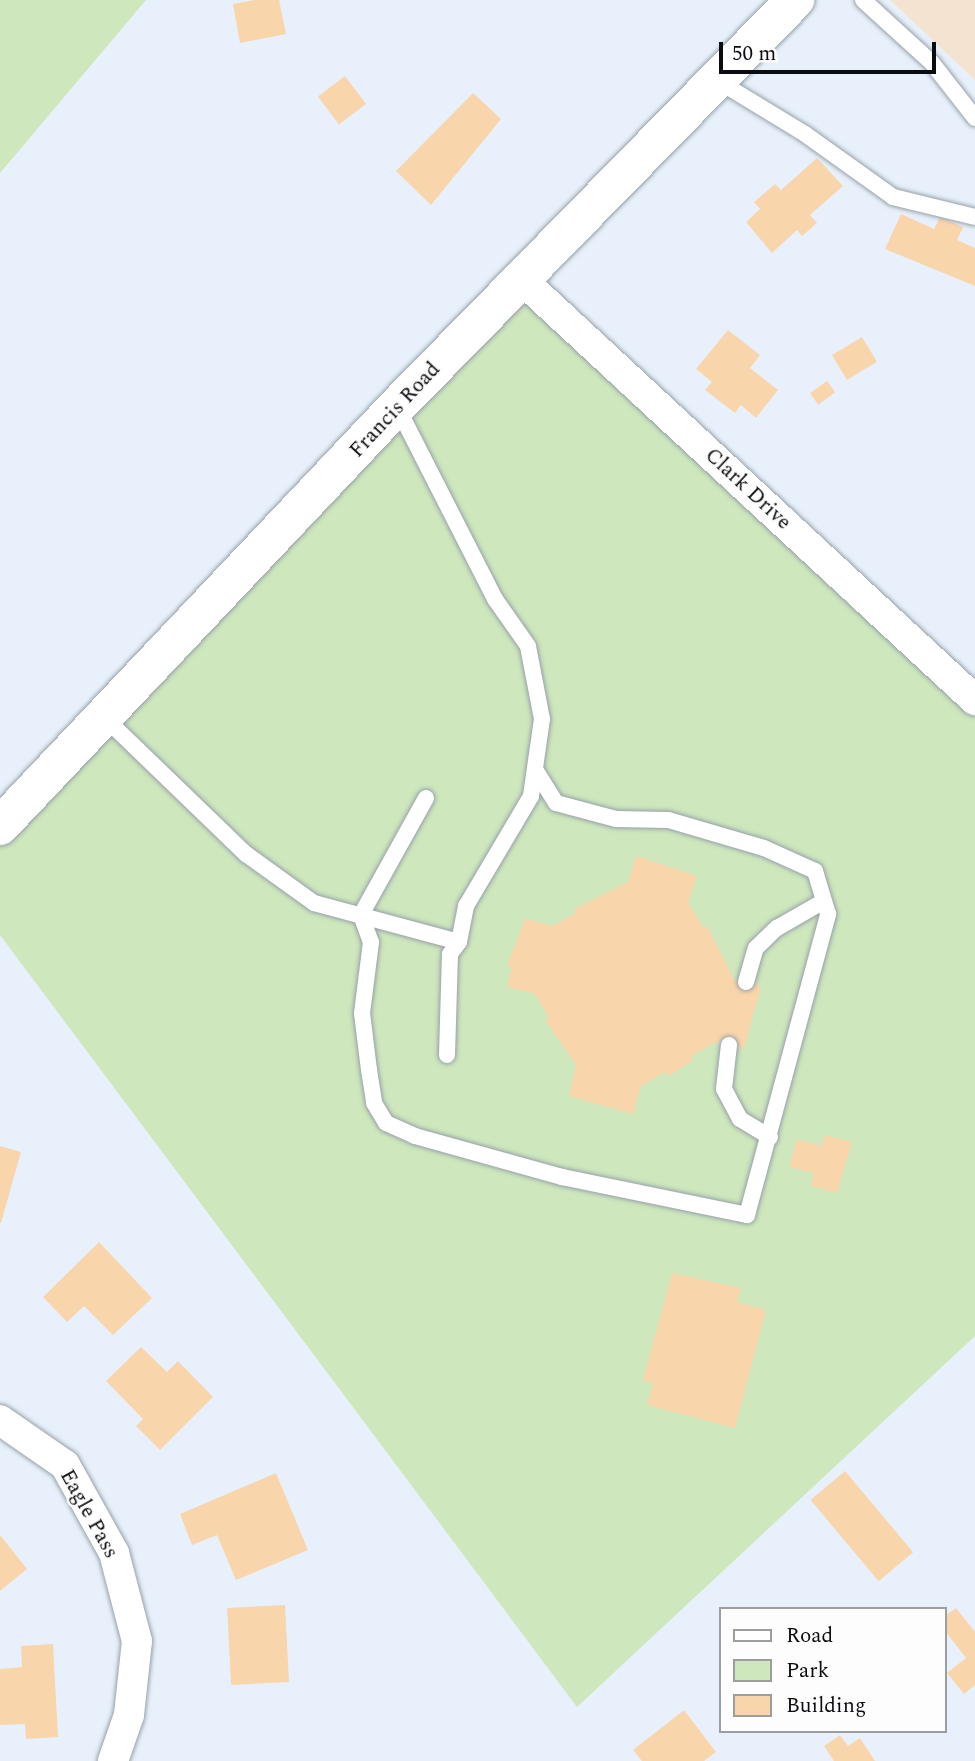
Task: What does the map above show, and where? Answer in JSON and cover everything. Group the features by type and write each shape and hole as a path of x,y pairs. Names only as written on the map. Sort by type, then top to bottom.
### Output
{"street":[{"name":"Francis Road","path":"0,825 105,718 520,278 718,81 794,0"},
{"name":"Clark Drive","path":"520,278 975,700"},
{"name":"Eagle Pass","path":"0,1420 65,1465 114,1553 137,1641 129,1714 113,1761"}],"lane":[{"path":"863,0 932,63 975,118"},
{"path":"718,81 805,134 893,197 975,217"},
{"path":"397,407 495,599 528,646 542,719 531,796 466,906 459,942 450,954 447,1055"},
{"path":"105,718 246,854 314,903 459,942"},
{"path":"426,798 361,915 371,942 362,1013 374,1103 386,1123 415,1136 562,1177 747,1215 828,914 815,871 764,848 668,820 616,819 556,803 535,769"},
{"path":"746,982 756,948 777,928 824,901"},
{"path":"729,1045 724,1089 740,1118 770,1137"}],"shaded area":[{"path":"890,0 975,0 975,80"}],"green space":[{"path":"0,0 146,0 0,173"},
{"path":"520,278 975,714 975,1336 577,1707 0,935 0,824"}],"building":[{"path":"254,0 279,0 286,34 240,43 233,4"},
{"path":"345,76 366,104 339,124 318,96"},
{"path":"473,93 501,119 431,205 396,171"},
{"path":"817,158 843,186 810,215 817,223 802,236 797,230 772,253 746,222 760,209 754,202 775,184 781,190"},
{"path":"901,214 934,229 940,217 963,227 957,240 975,248 975,286 885,249"},
{"path":"728,330 760,355 750,368 778,390 756,418 741,405 735,413 705,390 712,382 696,369"},
{"path":"862,337 877,362 847,380 832,355"},
{"path":"827,381 835,392 818,405 810,393"},
{"path":"636,856 697,876 688,902 704,929 707,926 734,979 761,986 744,1049 716,1042 691,1056 694,1060 668,1076 665,1072 641,1086 633,1114 569,1096 576,1065 545,1020 549,1018 535,994 507,987 512,967 507,966 525,919 553,926 576,913 574,909 628,882"},
{"path":"825,1135 852,1142 837,1193 811,1186 814,1173 789,1167 797,1139 822,1146"},
{"path":"0,1146 21,1152 1,1223 0,1223"},
{"path":"99,1242 152,1298 113,1335 84,1306 67,1322 43,1297"},
{"path":"672,1273 741,1288 737,1302 766,1310 735,1428 647,1405 653,1383 643,1380"},
{"path":"141,1347 167,1372 178,1361 213,1397 160,1450 136,1426 143,1419 106,1381"},
{"path":"845,1471 913,1552 879,1581 811,1500"},
{"path":"276,1473 308,1550 236,1580 217,1535 192,1545 180,1514"},
{"path":"0,1535 27,1569 0,1591"},
{"path":"285,1605 289,1682 231,1685 227,1608"},
{"path":"956,1608 975,1632 975,1685 964,1694 947,1673 966,1658 947,1634 947,1615"},
{"path":"53,1644 58,1737 26,1739 25,1724 0,1725 0,1669 22,1667 21,1646"},
{"path":"684,1710 716,1752 704,1761 642,1761 633,1750"},
{"path":"840,1735 848,1746 860,1738 875,1761 834,1761 824,1746"}]}
